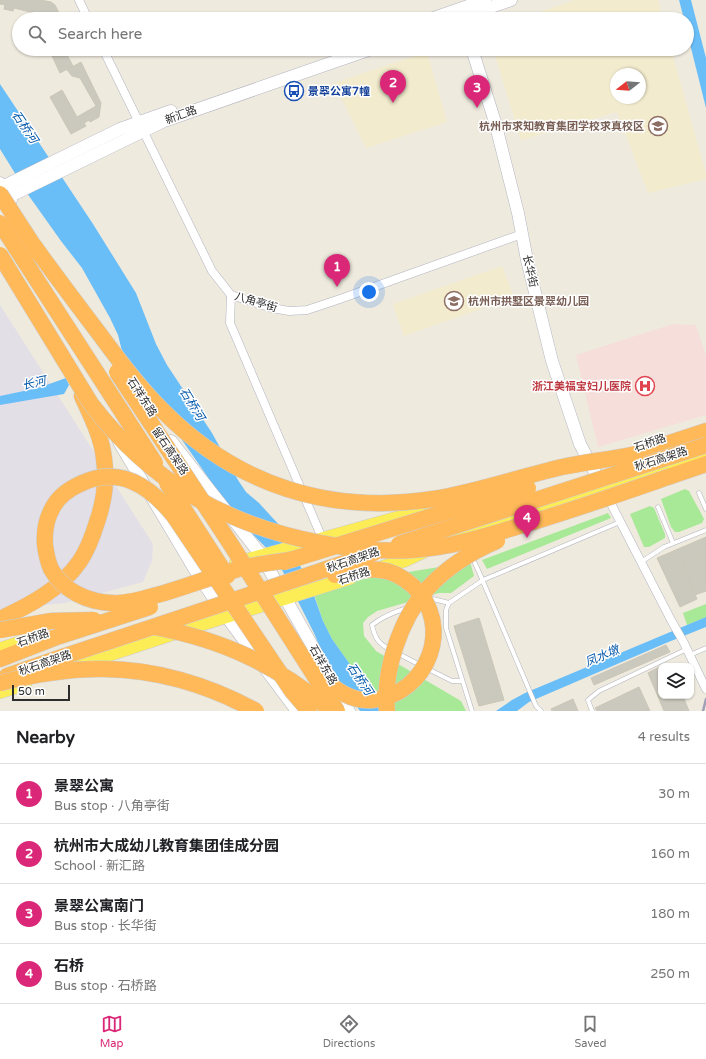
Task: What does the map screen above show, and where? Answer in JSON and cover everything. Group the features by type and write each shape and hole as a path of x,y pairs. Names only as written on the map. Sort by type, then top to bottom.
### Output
{"highway":[{"name":"留石高架路","path":"2,191 34,246 228,540 337,711"},
{"name":"留石高架路","path":"0,222 314,711"},
{"path":"34,246 115,355 162,410 197,441 218,455 257,478 284,489 317,498 340,502 405,502 433,499 464,493 562,467 636,454"},
{"path":"0,255 91,404 141,459 182,490 213,508 236,519 273,532 313,542 353,549 415,550 436,547 465,542 561,514 706,464"},
{"path":"0,619 31,605 56,587 71,572 80,561 87,548 100,514 104,498 104,459 94,424 73,376"},
{"name":"秋石高架路","path":"0,659 54,638 294,559 706,431"},
{"name":"秋石高架路","path":"0,678 250,596 397,545 706,445"},
{"path":"294,559 234,570 219,575 212,578 177,590 130,602 103,603 93,601 76,594 59,580 51,569 47,555 45,528 50,513 57,500 73,487 84,482 101,478 118,477 143,486 156,496 174,516 213,575 218,581 292,691 308,711"},
{"path":"387,711 386,700 393,654 406,622 426,590 440,576 469,555 486,545 561,514"},
{"path":"228,540 250,563 263,583 267,590 271,596 275,603 280,609 308,655 326,681 343,694 356,699 368,700 382,699 397,694 408,687 417,677 429,656 433,644 434,630 432,618 424,598 415,588 401,577 380,570 355,571 294,586 272,591 264,592 250,596"},
{"path":"0,630 51,621 78,620 104,620 166,629 210,641 235,650 264,664 290,679 332,711"},
{"path":"0,683 46,673 101,669 127,671 154,674 195,684 227,696 256,711"}],"main road":[{"name":"石桥路","path":"0,649 147,600 198,574 262,554 512,486 590,463 706,424"},
{"name":"石桥路","path":"0,692 105,655 406,560 461,536 603,487 706,454"}],"street":[{"path":"79,0 85,12"},
{"path":"462,12 485,0"},
{"path":"464,12 510,0"},
{"name":"八角亭街","path":"106,56 212,271 231,295 272,308 289,311 307,310 522,234"},
{"name":"新汇路","path":"2,191 21,191 65,170 141,127 328,56"},
{"name":"新汇路","path":"2,191 14,181 120,130 141,127 164,121 351,56"},
{"name":"长华街","path":"474,56 495,122 518,213 527,260 552,361 580,444 603,487"},
{"name":"石祥东路","path":"2,191 55,264 171,441 262,554 289,597 349,711"},
{"path":"0,259 78,372 198,574 226,616 297,711"},
{"path":"231,295 230,323 322,538"},
{"path":"603,487 687,649 706,689"}],"lane":[{"path":"700,493 706,509"},
{"path":"658,507 673,544"},
{"path":"472,711 446,628 446,610 449,603 483,580 620,522"},
{"path":"641,562 664,547 706,530"},
{"path":"461,536 483,580 536,706 541,711"},
{"path":"449,603 433,599 390,614 372,625 374,635 382,645 452,681 462,681"},
{"path":"592,711 588,700 599,690 687,649 706,648"}],"shaded area":[{"path":"575,0 658,0 661,12 540,12"},
{"path":"415,56 428,56 447,122 366,148 334,83"},
{"name":"杭州市求知教育集团学校求真校区","path":"495,56 673,56 706,174 706,179 648,193 617,112 521,140"},
{"name":"杭州市拱墅区景翠幼儿园","path":"502,266 514,297 404,336 393,304"},
{"path":"0,305 153,544 152,561 143,582 65,603 0,610"},
{"name":"浙江美福宝妇儿医院","path":"673,324 696,325 706,356 706,415 598,447 576,355"}],"green space":[{"path":"685,489 689,491 704,519 702,523 679,532 675,532 671,527 661,499"},
{"path":"650,506 654,508 665,534 665,538 649,547 644,547 630,514"},
{"path":"608,513 611,518 487,569 482,560"},
{"path":"470,562 474,576 451,593 439,593 377,611 368,617 363,623 364,636 376,651 461,701 466,711 387,711 379,704 366,687 332,639 323,621 314,594 359,580"},
{"path":"706,604 706,617 687,625 683,613"}],"water":[{"path":"679,0 691,0 706,58 706,108 693,56 694,12 682,12"},
{"name":"石桥河","path":"0,84 93,224 136,293 156,344 167,365 212,433 238,480 246,492 259,503 281,527 312,590 323,621 332,639 366,687 379,704 387,711 360,711 327,664 314,633 276,558 228,509 214,486 123,355 118,335 110,318 82,268 29,196 0,149"},
{"path":"66,378 69,385 64,394 0,405 0,396 38,388"},
{"path":"706,617 706,627 529,702 517,711 496,711 525,693"}],"building":[{"path":"0,0 40,0 51,2 55,5 58,12 30,12 14,8 13,11 4,9 5,5 0,4"},
{"path":"52,56 68,56 73,66 60,73"},
{"path":"81,62 101,103 99,117 90,122 89,120 84,123 86,126 71,134 50,97 62,90 77,117 96,106 80,78 72,76 67,70"},
{"path":"706,537 706,553 682,564 697,599 680,607 657,558"},
{"path":"706,553 706,591 695,595 682,564"},
{"path":"479,618 504,700 479,706 454,626"},
{"path":"666,645 670,652 594,685 591,678"},
{"path":"658,668 658,697 648,673"},
{"path":"639,687 650,711 597,711 595,708"},
{"path":"573,699 578,711 552,711 551,709"},
{"path":"659,699 684,699 689,711 664,711"}],"railway":[{"path":"703,711 706,699"}],"place":[{"name":"景翆公寓7幢","path":"294,91"},
{"name":"杭州市大成幼儿教育集团佳成分园","path":"393,103"},
{"name":"景翠公寓南门","path":"477,108"},
{"name":"杭州市求知教育集团学校求真校区","path":"658,126"},
{"name":"景翠公寓","path":"337,287"},
{"name":"杭州市拱墅区景翠幼儿园","path":"454,301"},
{"name":"浙江美福宝妇儿医院","path":"645,386"},
{"name":"石桥","path":"527,538"}],"water label":[{"name":"长河","path":"34,383"},
{"name":"凤水墩","path":"602,656"}]}
